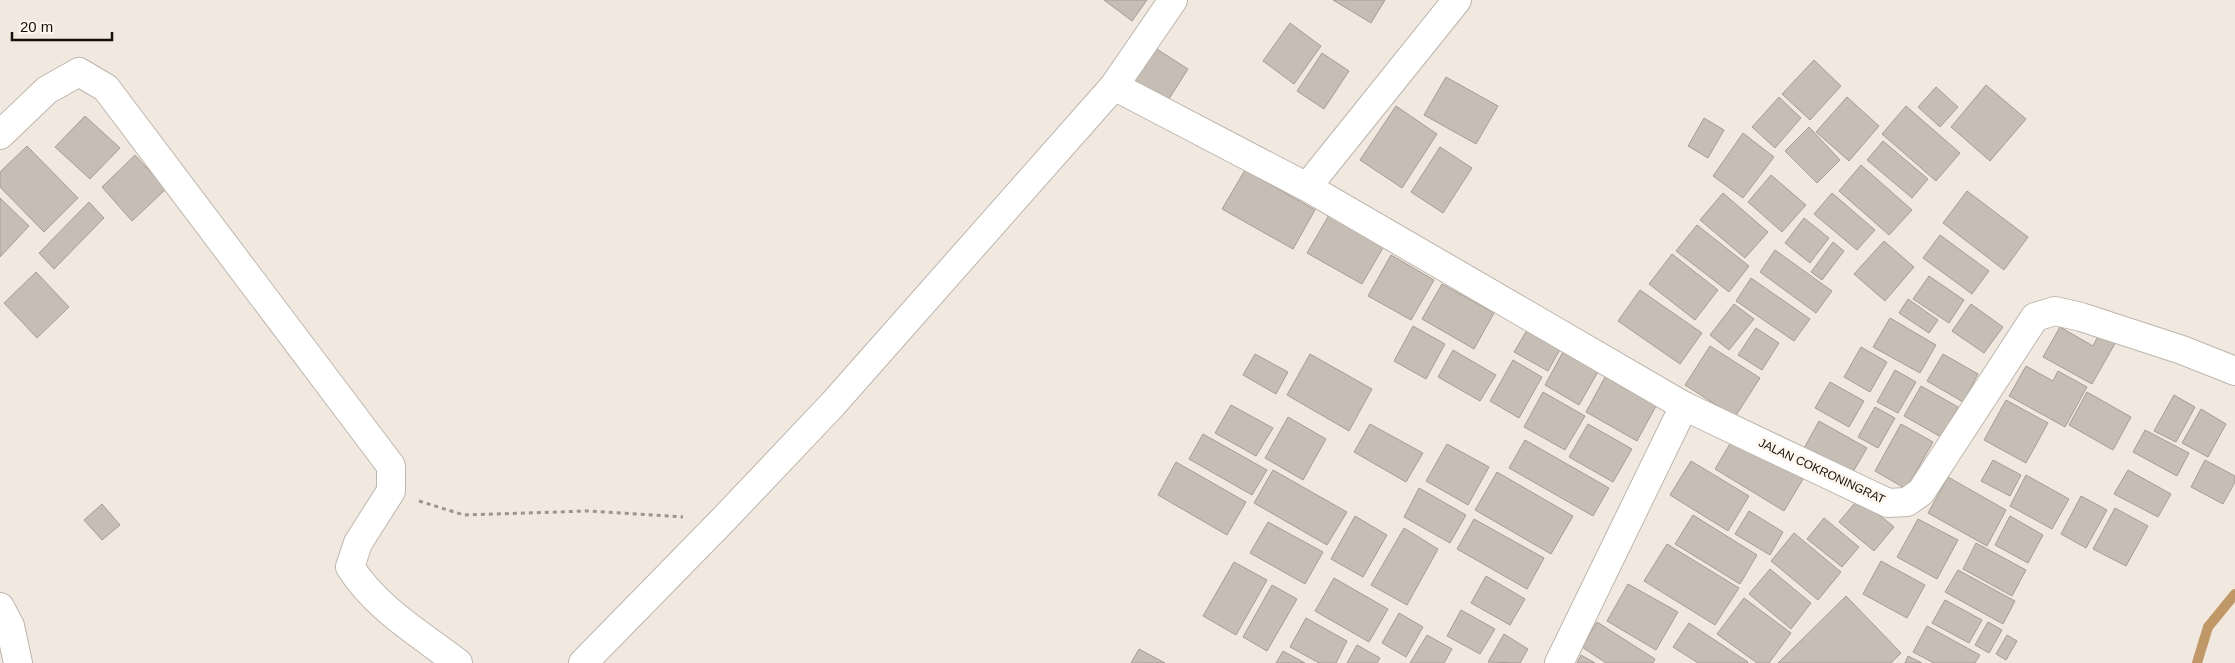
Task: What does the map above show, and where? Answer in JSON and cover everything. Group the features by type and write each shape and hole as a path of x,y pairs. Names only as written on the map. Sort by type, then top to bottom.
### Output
{"street":[{"path":"583,663 833,404 1114,86 1174,0"},
{"path":"1307,188 1458,0"},
{"path":"0,135 47,90 78,72 106,88 391,466 391,490 358,543 350,567 377,602 458,663"},
{"name":"JALAN COKRONINGRAT","path":"1114,86 1307,188 1684,406 1888,503 1906,502 1921,492 2035,317 2055,311 2081,316 2182,350 2235,371"},
{"path":"1559,663 1684,406"},
{"path":"0,607 10,626 18,663"}],"path":[{"path":"391,490 434,507 464,515 588,511 723,520"}],"building":[{"path":"1104,0 1147,0 1132,21"},
{"path":"1333,0 1385,0 1371,23"},
{"path":"1290,23 1321,46 1294,84 1263,61"},
{"path":"1152,46 1188,69 1167,102 1131,79"},
{"path":"1322,53 1349,71 1324,109 1297,91"},
{"path":"1814,60 1841,86 1810,120 1782,94"},
{"path":"1446,77 1498,106 1476,144 1424,115"},
{"path":"1986,85 2026,119 1990,161 1951,127"},
{"path":"1936,87 1958,107 1940,127 1918,107"},
{"path":"1779,97 1801,118 1775,148 1752,127"},
{"path":"1847,97 1879,126 1849,161 1816,132"},
{"path":"1396,106 1437,134 1402,188 1360,160"},
{"path":"1906,106 1960,153 1936,181 1882,134"},
{"path":"85,116 120,148 90,179 55,147"},
{"path":"1704,118 1724,130 1708,158 1688,146"},
{"path":"1809,127 1840,160 1817,183 1785,151"},
{"path":"1743,133 1774,157 1743,198 1713,176"},
{"path":"1883,141 1928,179 1912,198 1867,160"},
{"path":"27,146 78,198 44,232 0,187 0,172"},
{"path":"1440,147 1472,168 1443,213 1411,192"},
{"path":"135,155 166,189 132,221 102,187"},
{"path":"1861,165 1912,210 1889,235 1839,191"},
{"path":"1245,170 1315,210 1293,249 1222,209"},
{"path":"1771,175 1806,205 1782,232 1748,202"},
{"path":"1967,191 2028,237 2004,270 1943,223"},
{"path":"1723,193 1768,232 1745,258 1700,220"},
{"path":"1832,193 1875,230 1857,250 1814,214"},
{"path":"0,198 29,226 0,257"},
{"path":"89,202 104,218 54,269 39,253"},
{"path":"1329,215 1384,246 1362,284 1307,253"},
{"path":"1804,218 1829,238 1810,263 1785,243"},
{"path":"1697,225 1749,266 1729,292 1676,251"},
{"path":"1940,235 1989,271 1972,294 1923,258"},
{"path":"1884,241 1914,267 1885,301 1854,274"},
{"path":"1833,242 1844,251 1822,280 1811,272"},
{"path":"1775,250 1832,291 1816,313 1760,272"},
{"path":"1672,254 1718,290 1695,320 1649,284"},
{"path":"1391,255 1434,280 1411,320 1368,296"},
{"path":"36,272 69,307 37,338 4,303"},
{"path":"1929,276 1964,300 1949,323 1913,299"},
{"path":"1751,278 1810,319 1794,341 1736,301"},
{"path":"1442,284 1494,313 1474,349 1422,319"},
{"path":"1640,290 1702,333 1680,364 1618,321"},
{"path":"1908,299 1938,320 1929,333 1899,313"},
{"path":"1734,304 1754,319 1729,350 1710,335"},
{"path":"1971,304 2003,327 1984,353 1952,331"},
{"path":"1890,318 1936,345 1920,373 1873,347"},
{"path":"1530,325 1563,344 1548,371 1514,352"},
{"path":"1413,326 1445,344 1426,379 1394,361"},
{"path":"2060,327 2093,346 2100,332 2117,340 2092,384 2043,357"},
{"path":"1756,328 1779,343 1762,370 1738,355"},
{"path":"1710,346 1760,378 1735,417 1685,385"},
{"path":"1861,347 1887,362 1870,392 1844,377"},
{"path":"1453,350 1496,375 1480,401 1438,377"},
{"path":"1564,350 1599,370 1579,405 1545,385"},
{"path":"1255,354 1288,372 1276,394 1243,375"},
{"path":"1310,354 1372,389 1349,431 1287,395"},
{"path":"1943,354 1978,374 1963,402 1927,381"},
{"path":"1513,360 1542,377 1519,418 1490,401"},
{"path":"2026,366 2053,381 2058,371 2087,387 2065,427 2009,396"},
{"path":"1895,370 1916,382 1898,413 1877,402"},
{"path":"1605,377 1656,406 1637,441 1586,412"},
{"path":"1830,382 1864,401 1849,427 1815,408"},
{"path":"1921,386 1958,407 1941,437 1904,416"},
{"path":"1543,392 1585,416 1565,450 1524,427"},
{"path":"2087,392 2131,417 2113,450 2069,425"},
{"path":"2174,395 2195,407 2176,442 2154,431"},
{"path":"2006,400 2048,423 2026,463 1984,440"},
{"path":"1231,405 1273,428 1256,456 1215,433"},
{"path":"1875,407 1895,418 1878,448 1858,437"},
{"path":"2201,409 2226,424 2208,457 2182,443"},
{"path":"1288,417 1326,439 1303,480 1265,458"},
{"path":"1819,421 1867,448 1850,477 1803,450"},
{"path":"1370,424 1423,453 1406,482 1354,452"},
{"path":"1588,424 1632,449 1613,482 1569,457"},
{"path":"1901,424 1933,442 1906,489 1875,471"},
{"path":"2145,430 2189,453 2177,476 2133,452"},
{"path":"1203,434 1267,470 1252,495 1189,459"},
{"path":"1734,437 1803,479 1784,511 1715,469"},
{"path":"1525,440 1609,488 1593,516 1509,468"},
{"path":"1447,444 1489,467 1468,505 1426,481"},
{"path":"1993,460 2021,475 2010,496 1981,481"},
{"path":"2205,460 2235,476 2235,482 2223,504 2191,487"},
{"path":"1691,461 1749,496 1728,531 1670,495"},
{"path":"1176,462 1246,502 1227,535 1158,495"},
{"path":"1273,470 1347,512 1327,545 1254,503"},
{"path":"2128,470 2171,494 2158,517 2114,494"},
{"path":"1497,472 1573,516 1551,554 1475,510"},
{"path":"2026,475 2069,499 2052,529 2010,506"},
{"path":"1948,477 2006,510 1987,546 1928,513"},
{"path":"1419,488 1466,515 1450,543 1404,517"},
{"path":"2081,496 2107,510 2086,548 2061,534"},
{"path":"1859,498 1894,527 1874,551 1839,522"},
{"path":"102,504 120,525 102,540 84,520"},
{"path":"2115,508 2148,526 2126,566 2093,549"},
{"path":"1749,511 1783,532 1770,555 1735,534"},
{"path":"1693,515 1757,555 1740,584 1675,544"},
{"path":"1355,516 1387,535 1363,577 1331,559"},
{"path":"2010,516 2043,535 2028,563 1995,545"},
{"path":"1824,518 1859,547 1842,567 1807,539"},
{"path":"1474,519 1544,558 1527,589 1457,549"},
{"path":"1918,519 1958,540 1937,579 1897,557"},
{"path":"1268,522 1323,552 1305,584 1250,553"},
{"path":"1404,528 1438,549 1407,605 1371,585"},
{"path":"1794,533 1841,572 1818,600 1771,561"},
{"path":"1976,543 2026,570 2012,596 1963,569"},
{"path":"1667,544 1739,588 1715,625 1644,581"},
{"path":"1881,561 1925,585 1907,618 1863,594"},
{"path":"1234,562 1267,580 1236,635 1203,616"},
{"path":"1770,569 1811,603 1791,629 1749,594"},
{"path":"1958,570 2015,601 2003,624 1945,592"},
{"path":"1486,576 1525,599 1510,625 1471,603"},
{"path":"1334,578 1388,609 1369,642 1315,611"},
{"path":"1628,584 1678,612 1656,650 1607,621"},
{"path":"1272,585 1297,599 1267,651 1243,637"},
{"path":"1846,596 1901,653 1891,663 1778,663"},
{"path":"1744,598 1791,633 1769,663 1757,663 1717,634"},
{"path":"1945,600 1982,620 1969,643 1932,623"},
{"path":"1461,610 1495,629 1480,654 1447,636"},
{"path":"1399,613 1423,627 1406,657 1382,643"},
{"path":"1306,618 1347,641 1336,663 1319,663 1290,647"},
{"path":"1597,622 1655,659 1653,663 1606,663 1582,647"},
{"path":"1988,622 2002,630 1989,653 1975,645"},
{"path":"1689,623 1748,662 1698,663 1673,647"},
{"path":"1927,626 1980,655 1975,663 1934,663 1913,652"},
{"path":"1504,634 1528,649 1520,663 1488,662"},
{"path":"1427,635 1452,649 1444,663 1410,663"},
{"path":"2007,635 2017,641 2006,660 1996,654"},
{"path":"1357,645 1380,658 1377,663 1347,663"},
{"path":"1139,649 1165,663 1131,663"},
{"path":"1283,651 1305,663 1276,663"},
{"path":"1581,655 1595,663 1577,663"},
{"path":"1908,656 1922,663 1905,663"}],"waterway":[{"path":"2197,663 2208,627 2235,594"}]}
